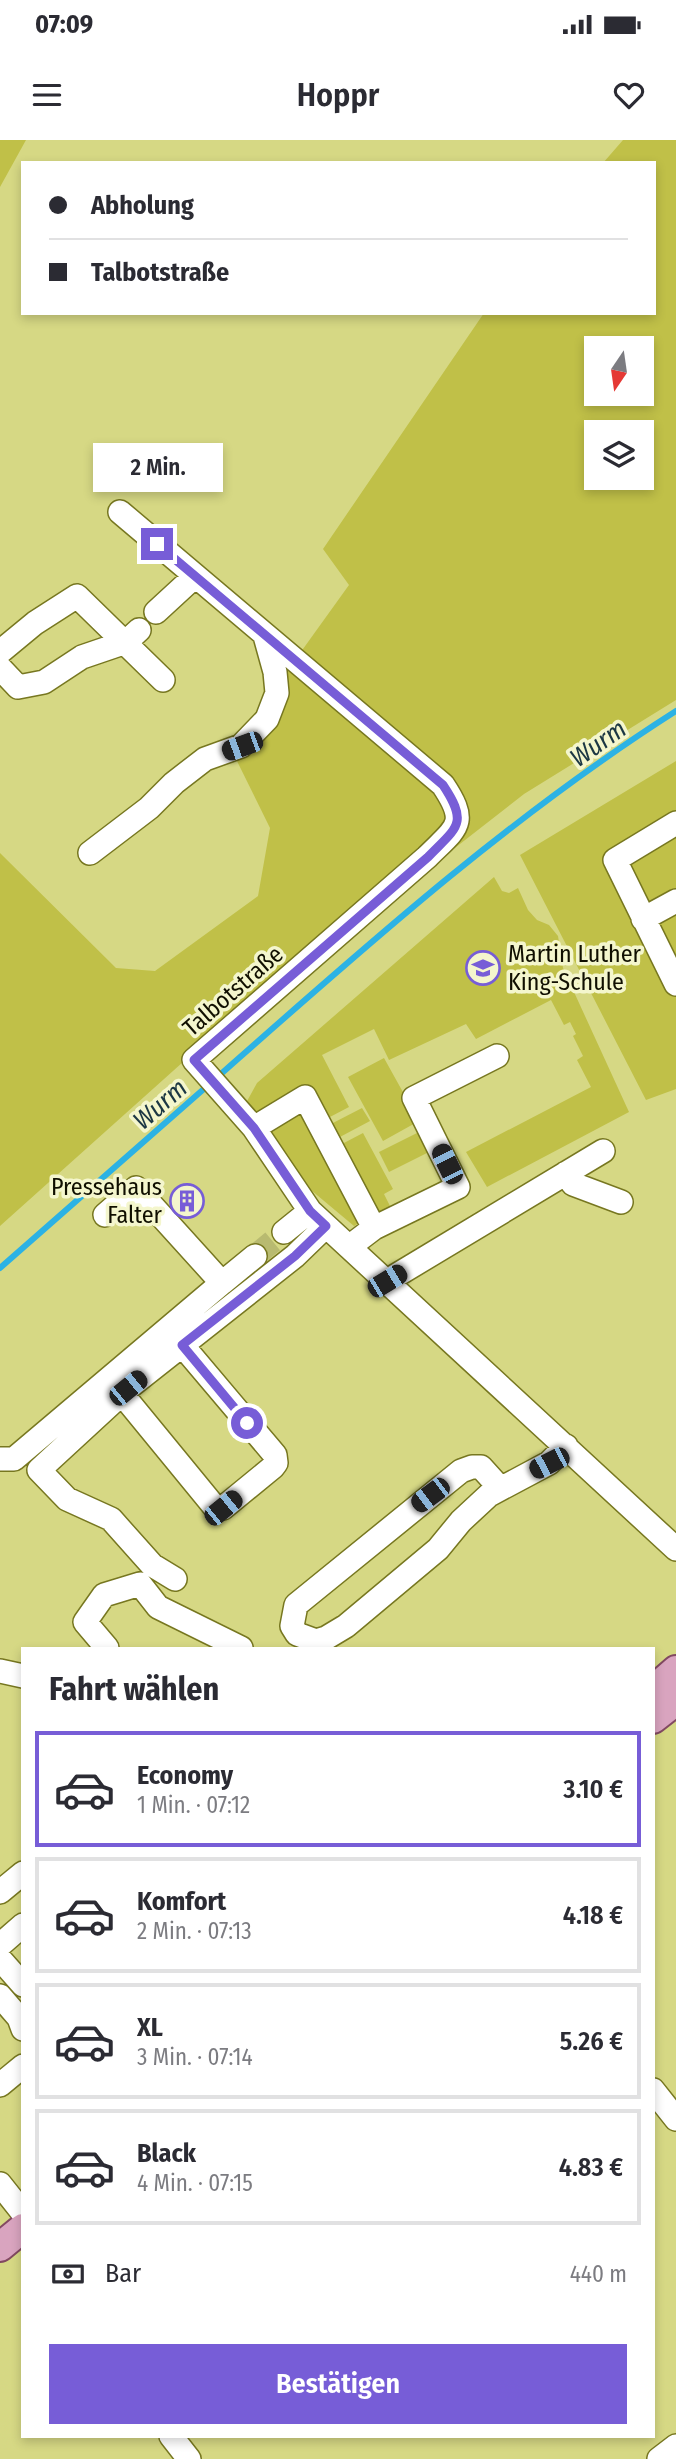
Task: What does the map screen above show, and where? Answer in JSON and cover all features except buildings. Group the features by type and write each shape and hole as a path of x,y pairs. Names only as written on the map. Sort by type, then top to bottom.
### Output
{"main road":[{"path":"655,1688 676,1670"},
{"path":"655,1717 676,1701"}],"street":[{"name":"Talbotstraße","path":"120,512 443,785 458,811 456,825 428,857 194,1060 259,1134 285,1177 318,1218 676,1549"},
{"path":"156,612 194,577"},
{"path":"0,652 35,623 77,596 132,636 163,680"},
{"path":"0,668 18,687 44,682 82,657 132,636"},
{"path":"90,853 149,808 174,783 205,760 242,746 267,719 277,693 275,672 265,636"},
{"path":"676,823 615,860 676,984"},
{"path":"643,919 676,901"},
{"path":"349,1247 374,1228 458,1187 414,1098 498,1056"},
{"path":"259,1134 305,1097 374,1228"},
{"path":"387,1281 603,1151"},
{"path":"566,1173 573,1184 621,1202"},
{"path":"105,1215 136,1188 222,1283"},
{"path":"284,1232 318,1218"},
{"path":"175,1579 152,1565 111,1519 67,1499 39,1470 122,1394 295,1256 318,1218"},
{"path":"0,1459 13,1459 255,1256"},
{"path":"122,1394 219,1509 255,1482 276,1463 275,1455 182,1345"},
{"path":"500,1488 481,1467 461,1471 296,1605 292,1626 298,1634 316,1641 346,1626 438,1549 461,1521 500,1488 549,1463 566,1446"},
{"path":"106,1647 85,1622 104,1595 140,1584 158,1607 239,1647"},
{"path":"0,1671 21,1676"},
{"path":"0,1892 21,1875"},
{"path":"0,1945 21,1927"},
{"path":"0,1959 21,1983"},
{"path":"0,1996 21,2024"},
{"path":"0,2085 21,2068"},
{"path":"655,2093 676,2119"},
{"path":"0,2184 21,2210"},
{"path":"174,2438 189,2459"},
{"path":"659,2459 676,2446"}],"shaded area":[{"path":"0,140 26,140 0,187"},
{"path":"623,140 676,140 676,700 524,794 202,1045 0,1226 0,853 116,968 155,971 258,896 270,828 235,757 285,674 349,585 323,549 483,315 656,315 656,161 605,161"},
{"path":"676,761 676,1089 646,1100 520,855"},
{"path":"494,877 502,891 509,893 518,888 528,910 537,920 549,925 558,936 563,968 629,1112 487,1187 466,1152 591,1087 577,1060 583,1056 573,1036 576,1034 570,1022 564,1025 551,1000 476,1039 466,1024 389,1060 374,1029 322,1055 349,1107 328,1118 310,1085 253,1114 246,1103 257,1083"},
{"path":"384,1058 419,1121 383,1141 348,1077"},
{"path":"362,1108 370,1121 338,1138 331,1124"},
{"path":"300,1110 359,1223 354,1226 299,1180 266,1128"},
{"path":"419,1132 429,1152 389,1172 379,1152"},
{"path":"363,1133 393,1189 384,1194 391,1208 379,1214 342,1144"}],"waterway":[{"name":"Wurm","path":"0,1268 442,883 556,794 676,711"}],"tunnel":[{"path":"255,1256 284,1232"}],"place":[{"name":"Martin Luther King-Schule","path":"483,968"},
{"name":"Pressehaus Falter","path":"187,1201"}],"route":[{"path":"157,544 443,785 458,811 456,825 428,857 194,1060 254,1128 285,1177 310,1211 326,1226 295,1256 182,1345 247,1423"}]}
